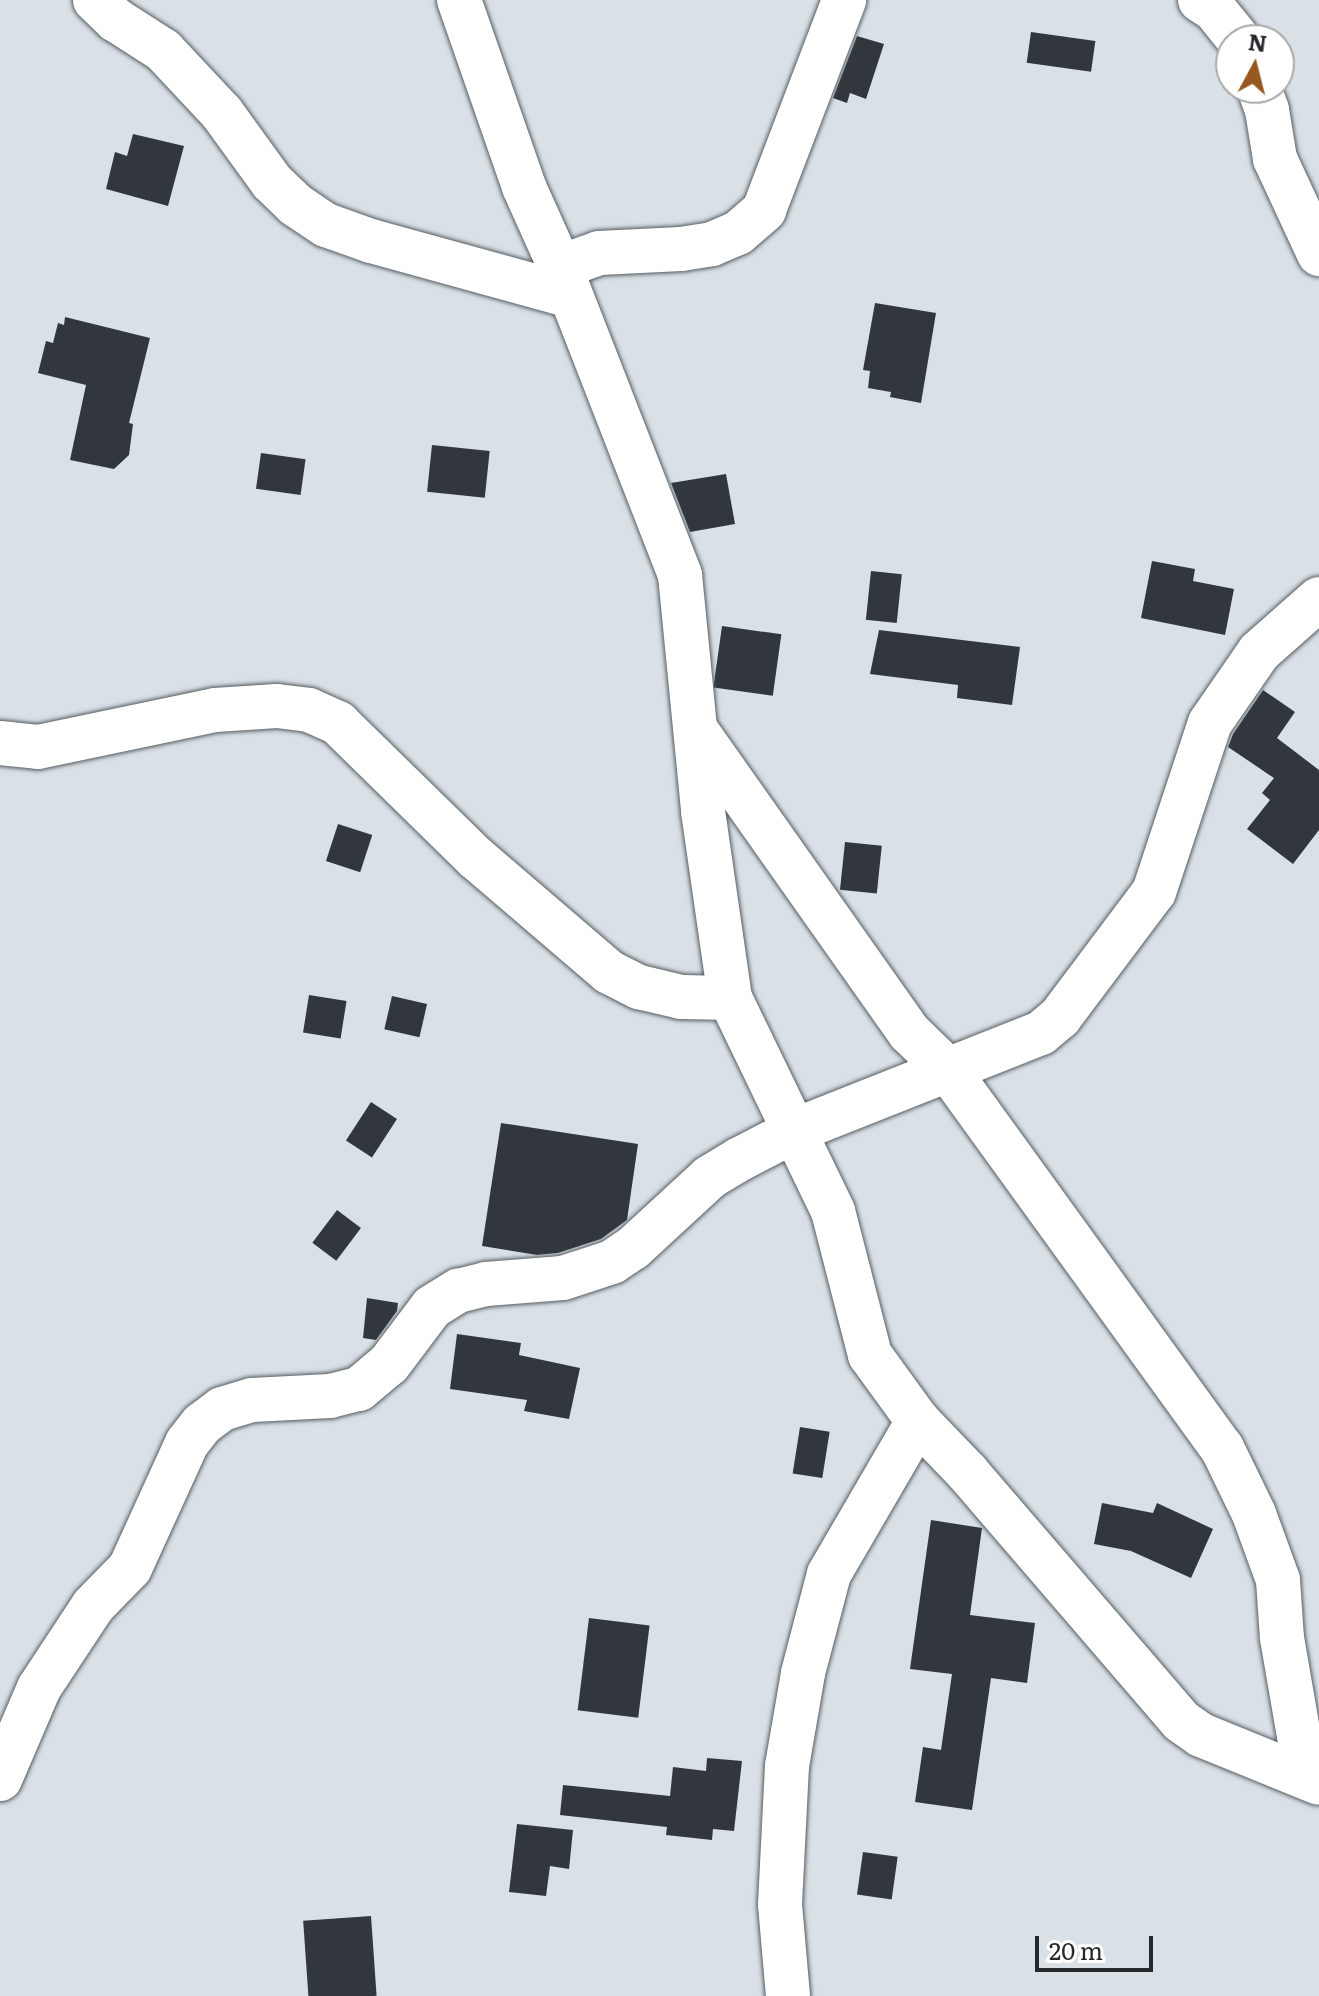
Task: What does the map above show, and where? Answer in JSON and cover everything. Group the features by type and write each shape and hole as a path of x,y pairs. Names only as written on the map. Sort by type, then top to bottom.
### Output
{"street":[{"path":"95,0 116,20 163,50 222,113 272,182 296,205 326,225 371,241 566,282"},
{"path":"459,0 524,187 566,282 680,575 698,733 703,811 730,998 833,1211 870,1355 918,1421 967,1472 1181,1721 1201,1735 1313,1780"},
{"path":"566,282 599,253 681,249 712,244 738,233 764,210 844,0"},
{"path":"1200,0 1214,9 1226,24"},
{"path":"1265,104 1275,159 1319,254"},
{"path":"0,1779 39,1688 93,1606 130,1568 187,1443 202,1424 222,1409 252,1400 330,1396 359,1389 389,1364 432,1307 458,1291 486,1284 563,1278 612,1262 633,1248 710,1177 796,1130 1041,1033 1073,1002 1154,892 1210,723 1259,652 1319,599"},
{"path":"0,743 38,747 215,710 277,706 309,710 338,723 476,858 609,972 639,987 681,997 730,998"},
{"path":"698,733 910,1033 948,1070 1222,1448 1254,1514 1278,1580 1282,1638 1313,1780"},
{"path":"788,1996 780,1904 787,1766 803,1673 829,1574 918,1421"}],"building":[{"path":"1031,32 1095,41 1091,72 1027,63"},
{"path":"857,36 884,44 866,99 850,93 847,103 833,98"},
{"path":"133,134 184,146 168,206 106,189 115,152 127,156"},
{"path":"875,303 936,313 921,403 890,397 891,392 868,388 870,371 863,370"},
{"path":"65,317 150,338 129,423 133,424 129,455 114,469 70,460 86,385 38,373 46,341 53,343 58,323 64,325"},
{"path":"432,445 490,451 485,498 427,492"},
{"path":"261,453 306,459 301,495 256,489"},
{"path":"726,474 735,524 690,532 671,483"},
{"path":"1152,561 1195,569 1193,581 1234,589 1225,635 1141,618"},
{"path":"871,571 902,574 897,623 866,620"},
{"path":"722,626 781,634 773,696 713,687"},
{"path":"879,630 1020,647 1012,705 957,698 958,685 870,674"},
{"path":"1263,690 1295,712 1277,738 1319,770 1319,830 1293,864 1247,829 1270,800 1262,793 1274,778 1228,747 1233,734"},
{"path":"338,824 372,835 360,872 326,861"},
{"path":"845,842 882,846 877,894 840,890"},
{"path":"309,995 347,1001 341,1038 303,1033"},
{"path":"392,996 427,1004 419,1037 384,1029"},
{"path":"371,1102 397,1119 372,1157 346,1141"},
{"path":"501,1123 638,1144 627,1220 601,1239 558,1253 537,1255 482,1246"},
{"path":"337,1210 361,1228 336,1261 312,1243"},
{"path":"367,1298 398,1303 397,1311 376,1340 363,1338"},
{"path":"457,1334 521,1343 519,1355 580,1368 569,1419 524,1411 527,1400 450,1389"},
{"path":"800,1427 830,1432 822,1478 793,1473"},
{"path":"1102,1503 1153,1513 1157,1503 1213,1529 1191,1578 1131,1551 1094,1544"},
{"path":"931,1520 982,1528 970,1615 1035,1623 1027,1683 991,1678 972,1810 915,1802 923,1747 941,1750 952,1674 910,1669"},
{"path":"589,1618 650,1625 638,1718 578,1710"},
{"path":"707,1758 742,1761 734,1831 713,1829 712,1840 666,1835 667,1827 560,1815 563,1785 670,1796 673,1767 706,1771"},
{"path":"517,1824 573,1830 569,1869 550,1866 546,1896 509,1892"},
{"path":"863,1852 898,1857 892,1899 857,1895"},
{"path":"371,1916 377,1996 308,1996 303,1921"}]}
